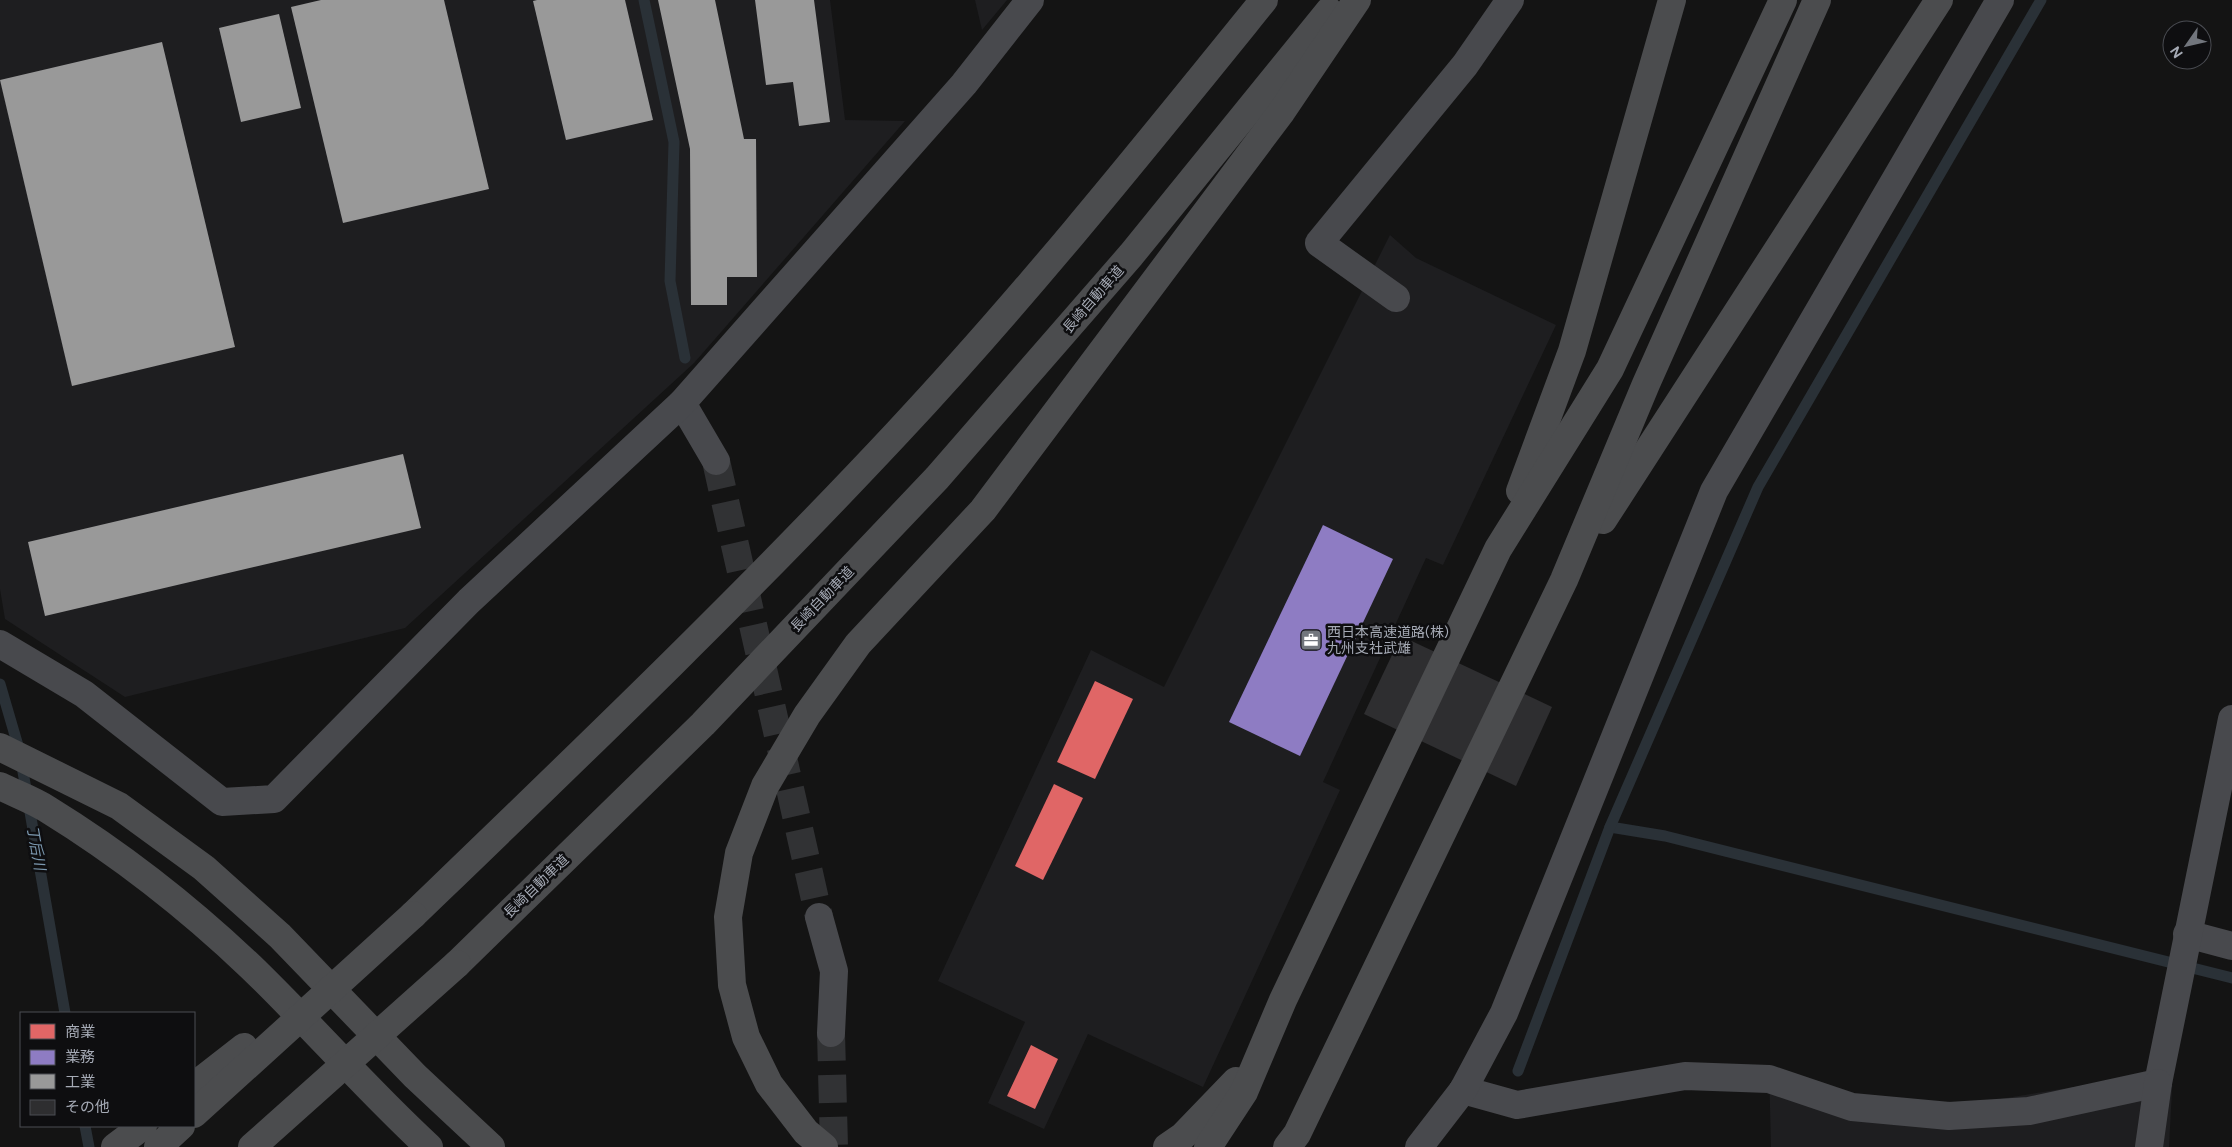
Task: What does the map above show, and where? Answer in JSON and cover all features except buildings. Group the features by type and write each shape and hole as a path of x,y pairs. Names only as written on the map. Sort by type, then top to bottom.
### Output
{"highway":[{"path":"195,1113 413,915 651,686 899,431 1093,212 1264,0"},
{"name":"長崎自動車道","path":"252,1147 457,964 703,724 937,478 1131,255 1338,0"},
{"path":"824,1147 806,1132 769,1084 746,1036 732,985 728,917 739,854 765,786 807,715 858,644 983,510 1282,111 1357,0"},
{"path":"1208,1147 1244,1092 1283,1000 1498,549 1572,351 1672,0"},
{"path":"1498,549 1610,369 1783,0"},
{"path":"1287,1147 1297,1134 1564,580 1646,384 1818,0"},
{"path":"1564,580 1939,0"},
{"path":"0,747 119,806 204,868 280,936 415,1076 491,1147"},
{"path":"0,786 46,809 110,851 186,910 250,967 389,1110 429,1147"},
{"path":"195,1085 413,915"},
{"path":"1167,1147 1183,1136 1233,1085 1283,1000"},
{"path":"115,1147 142,1127"},
{"path":"158,1147 180,1127"}],"street":[{"path":"4,646 84,694 222,802 274,799 469,601 682,403 964,84 1030,0"},
{"path":"1396,298 1318,243 1465,65 1510,0"},
{"path":"1419,1147 1463,1090 1504,1013 1714,491 2000,0"},
{"path":"682,403 716,461"},
{"path":"2149,1147 2158,1083 2232,719"},
{"path":"819,917 834,971 832,1033"},
{"path":"2188,934 2232,946"},
{"path":"1463,1090 1517,1105 1685,1076 1770,1079 1852,1107 1949,1116 2029,1111 2158,1083"}],"shaded area":[{"path":"0,0 830,0 845,120 905,121 694,363 405,628 125,697 5,619 0,589"},
{"path":"975,0 1007,0 982,30"},
{"path":"1390,235 1416,258 1556,325 1443,565 1426,558 1323,782 1340,790 1203,1087 1088,1034 1044,1129 988,1103 1025,1022 938,981 1091,650 1164,687"},
{"path":"1769,1067 1862,1098 1957,1106 2173,1071 2169,1147 1771,1147"}],"waterway":[{"path":"644,0 674,142 670,281 685,358"},
{"path":"1518,1071 1610,827 1758,487 2041,0"},
{"name":"丁后川","path":"0,684 19,749 65,1012"},
{"path":"1610,827 1665,836 2232,978"},
{"name":"丁后川","path":"85,1127 89,1147"}],"tunnel":[{"path":"716,461 819,917"},
{"path":"831,1033 834,1147"}],"place":[{"name":"西日本高速道路(株) 九州支社武雄","path":"1311,640"}]}
